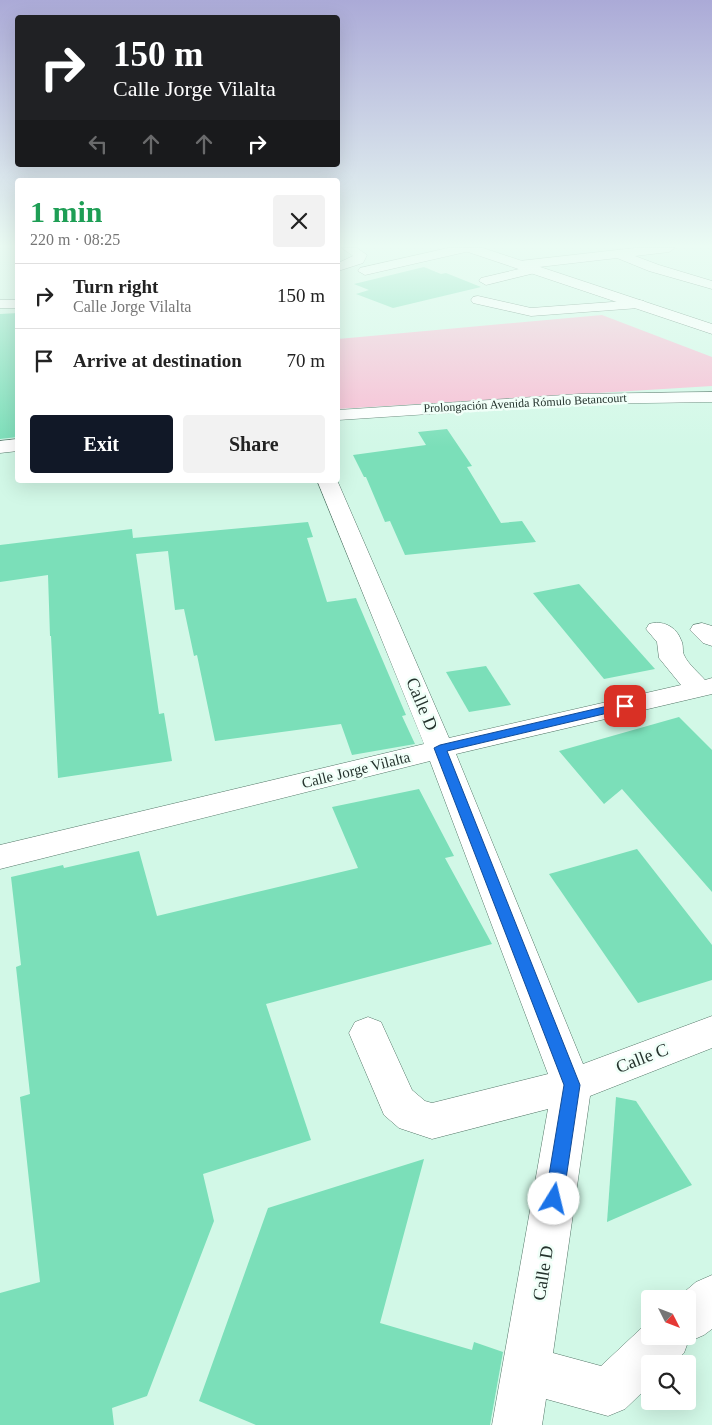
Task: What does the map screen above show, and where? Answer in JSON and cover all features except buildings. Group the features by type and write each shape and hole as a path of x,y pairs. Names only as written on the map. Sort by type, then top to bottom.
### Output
{"street":[{"path":"673,314 710,326"},
{"name":"Prolongación Avenida Rómulo Betancourt","path":"340,415 470,404 580,399 712,397"},
{"path":"0,447 15,445"},
{"name":"Calle D","path":"328,483 440,748 572,1085 517,1425"},
{"path":"658,629 669,640 672,658 705,687"},
{"name":"Calle Jorge Vilalta","path":"0,857 440,748 705,687"},
{"name":"Calle C","path":"368,1032 398,1102 413,1116 432,1121 572,1085 712,1032"},
{"path":"696,1312 712,1298"},
{"path":"527,1370 608,1392 658,1345"}],"shaded area":[{"path":"602,315 712,357 712,386 340,409 340,339"}],"route":[{"path":"554,1199 572,1085 440,748 625,706"}]}
